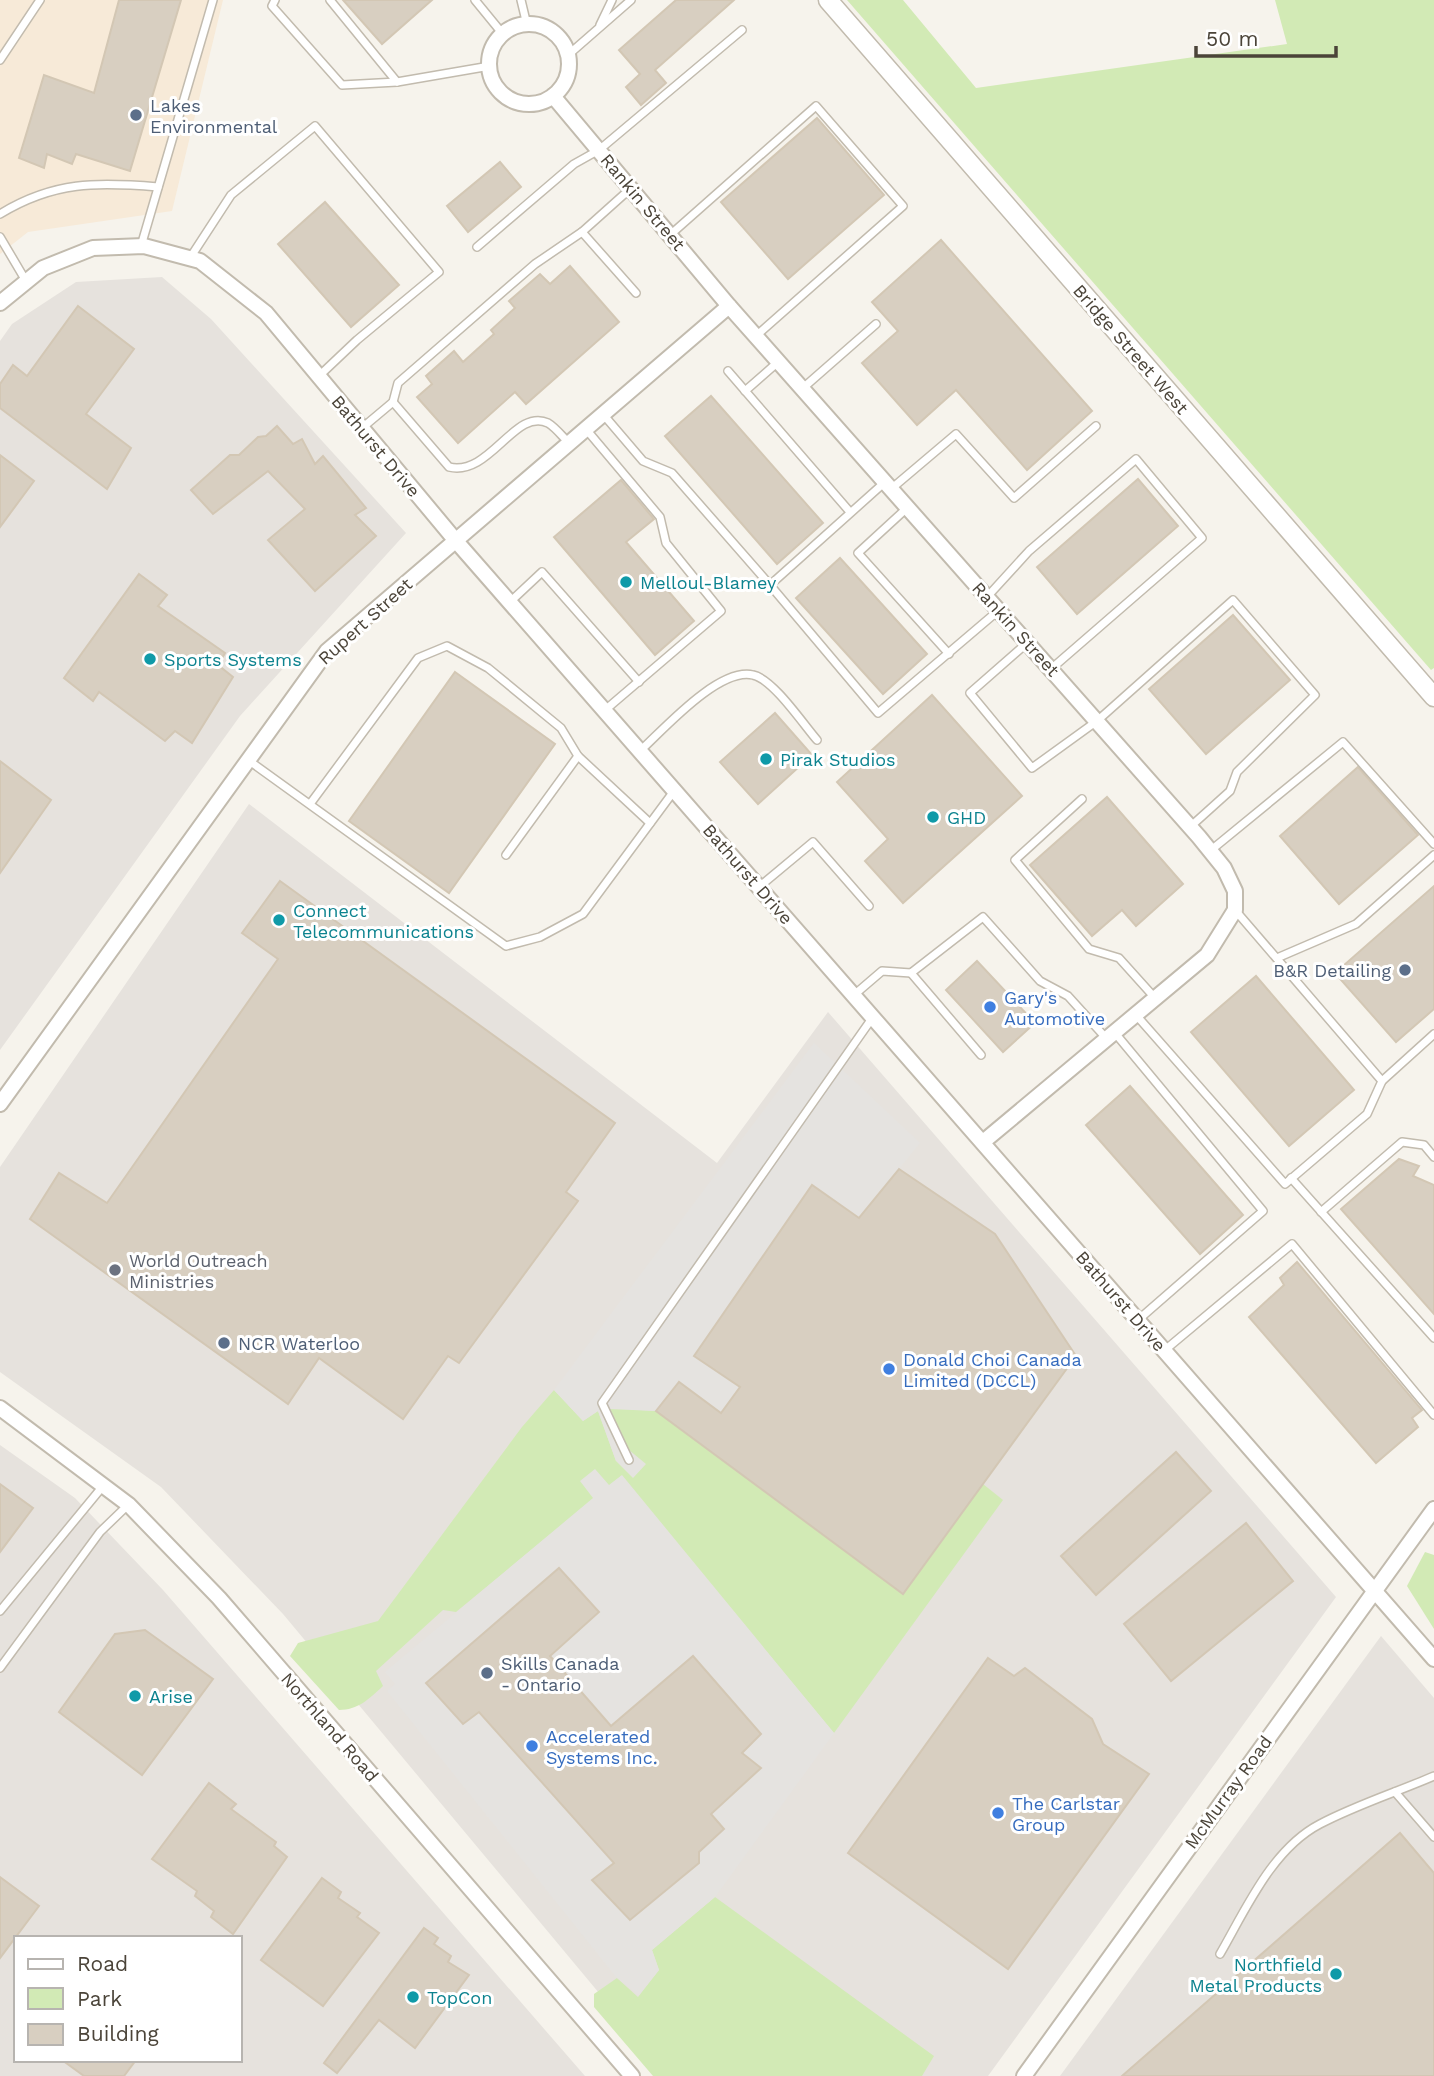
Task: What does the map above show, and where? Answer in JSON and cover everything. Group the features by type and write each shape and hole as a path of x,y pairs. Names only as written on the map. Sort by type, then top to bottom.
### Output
{"street":[{"name":"Bridge Street West","path":"828,0 1434,697"},
{"path":"537,24 554,32 568,55 566,77 553,96 531,104 508,98 497,88 490,66 493,45 502,33 517,25 527,25 537,24"},
{"name":"Rankin Street","path":"553,96 729,306 1191,827 1224,869 1235,891 1235,910"},
{"name":"Bathurst Drive","path":"0,303 43,268 93,248 141,246 200,261 266,313 456,541 1434,1659"},
{"name":"Rupert Street","path":"0,1104 327,651 729,306"},
{"path":"983,1142 1207,955 1235,910"},
{"name":"Northland Road","path":"0,1408 129,1505 219,1598 632,2076"},
{"name":"McMurray Road","path":"1024,2076 1434,1509"}],"lane":[{"path":"0,60 40,0"},
{"path":"141,246 212,0"},
{"path":"275,0 272,6 342,85 397,82 490,66"},
{"path":"330,0 397,82"},
{"path":"475,0 502,33"},
{"path":"521,0 527,25"},
{"path":"599,28 612,0"},
{"path":"568,55 631,0"},
{"path":"477,247 574,164 599,150 742,30"},
{"path":"670,234 816,106 904,206 756,336"},
{"path":"190,258 231,195 315,126 439,272 357,340 319,377"},
{"path":"0,214 25,199 55,188 102,183 158,187"},
{"path":"362,428 393,402 398,383 535,264 582,232 631,188"},
{"path":"582,232 636,293"},
{"path":"0,237 26,282"},
{"path":"803,388 876,324"},
{"path":"745,391 778,361"},
{"path":"727,371 850,512"},
{"path":"393,402 449,467 463,471 476,465 525,423 549,423 568,442"},
{"path":"602,413 643,461 672,473 878,713 999,610"},
{"path":"770,585 850,512 956,434 1014,498 1096,426"},
{"path":"584,428 660,517 666,543 721,611 604,711"},
{"path":"988,597 1029,551 1136,459 1202,538 1051,669"},
{"path":"908,507 858,553 949,654"},
{"path":"510,603 542,572 639,682"},
{"path":"1027,643 970,693 1032,768 1097,721 1233,600 1315,695 1237,772 1230,791 1191,827"},
{"path":"310,804 418,658 447,646 488,668 561,728 578,756 650,822"},
{"path":"640,751 718,682 734,675 754,675 769,684 817,740"},
{"path":"1210,851 1343,742 1434,844"},
{"path":"506,855 578,756"},
{"path":"248,759 506,946 540,937 583,914 674,790"},
{"path":"1082,799 1015,860 1089,949 1119,958 1155,998"},
{"path":"760,887 813,842 869,906"},
{"path":"1277,958 1356,924 1434,855"},
{"path":"1235,910 1382,1081"},
{"path":"854,995 882,971 911,973 983,917 1040,981 1068,996 1110,1036 1263,1211 1138,1320"},
{"path":"911,973 981,1055"},
{"path":"1136,1014 1285,1184 1367,1114 1382,1081 1434,1034"},
{"path":"629,1460 601,1403 873,1017"},
{"path":"1321,1212 1402,1142 1424,1144 1434,1157"},
{"path":"1291,1178 1434,1338"},
{"path":"1165,1350 1292,1244 1434,1415"},
{"path":"0,1611 103,1485"},
{"path":"0,1668 100,1532 129,1505"},
{"path":"1220,1954 1258,1888 1292,1845 1319,1824 1434,1776"},
{"path":"1395,1792 1434,1837"}],"shaded area":[{"path":"0,0 223,0 172,211 28,232 0,254"},
{"path":"162,277 211,319 406,533 240,716 0,1050 0,341 12,324 76,282"},
{"path":"249,804 717,1163 828,1012 1336,1597 988,2076 674,2076 619,2017 283,1614 161,1487 0,1372 0,1167"},
{"path":"814,1043 920,1143 859,1218 812,1186 694,1356 740,1387 721,1413 679,1382 656,1411 609,1409 623,1445 646,1464 633,1478 616,1461 598,1411 583,1421 554,1390"},
{"path":"0,1445 75,1498 163,1590 585,2076 0,2076"},
{"path":"595,1469 609,1485 622,1475 834,1733 715,1897 652,1950 659,1970 639,1995 617,1978 387,1691 395,1684 385,1672 593,1498 580,1481"},
{"path":"1381,1636 1434,1698 1434,2076 1060,2076"}],"green space":[{"path":"847,0 903,0 976,88 1287,44 1275,0 1434,0 1434,668 1431,670"},
{"path":"554,1390 583,1421 598,1411 616,1461 623,1445 609,1408 656,1411 983,1484 1003,1500 834,1733 621,1476 456,1612 443,1610 376,1671 383,1686 358,1706 339,1710 290,1656 298,1643 378,1621 522,1427"},
{"path":"1425,1552 1434,1555 1434,1629 1407,1586"},
{"path":"715,1897 934,2056 922,2076 653,2076 594,2007 594,1994 617,1978 638,1997 659,1970 652,1950"}],"building":[{"path":"119,0 181,0 130,171 76,154 72,164 47,154 44,168 19,158 44,75 94,93"},
{"path":"343,0 432,0 382,44"},
{"path":"676,0 734,0 655,70 666,83 641,105 626,87 640,74 619,50"},
{"path":"817,118 884,195 788,279 721,202"},
{"path":"500,162 521,187 468,232 447,206"},
{"path":"325,202 399,285 351,327 278,244"},
{"path":"941,240 1092,411 1027,470 956,390 917,425 862,363 898,331 872,302"},
{"path":"570,266 619,322 526,404 515,392 458,443 417,397 432,384 426,376 454,351 463,362 494,334 491,330 515,308 509,301 540,274 550,284"},
{"path":"78,306 134,349 86,414 131,448 107,489 0,408 0,384 13,365 27,376"},
{"path":"711,396 823,523 777,564 665,436"},
{"path":"277,426 293,444 302,439 315,464 323,456 366,508 355,515 376,536 315,591 268,540 305,509 268,471 213,514 191,490 230,455 239,455 258,437 266,436"},
{"path":"0,455 34,481 0,527"},
{"path":"1138,479 1178,526 1077,614 1037,567"},
{"name":"Melloul-Blamey","path":"621,480 654,519 626,542 694,621 655,655 554,537"},
{"path":"840,558 927,654 883,694 796,598"},
{"name":"Sports Systems","path":"139,574 167,595 158,606 225,653 218,665 233,677 192,743 175,731 165,741 99,692 93,701 64,678"},
{"path":"1233,615 1290,680 1206,754 1149,689"},
{"path":"455,672 555,744 449,893 349,821"},
{"name":"GHD","path":"932,695 1022,796 903,903 865,861 888,839 837,782"},
{"name":"Pirak Studios","path":"775,713 812,755 758,804 720,762"},
{"path":"0,761 51,800 0,873"},
{"path":"1358,767 1418,835 1339,904 1280,836"},
{"path":"1107,797 1183,884 1136,926 1122,910 1092,936 1030,865"},
{"path":"280,881 615,1123 566,1192 578,1201 459,1363 448,1356 403,1419 319,1358 288,1404 30,1219 59,1173 107,1203 278,959 242,933"},
{"path":"1434,886 1434,1009 1396,1042 1335,973"},
{"name":"Gary's Automotive","path":"977,961 1035,1023 1003,1052 946,990"},
{"path":"1256,976 1354,1090 1289,1146 1191,1032"},
{"path":"1130,1086 1243,1215 1200,1254 1086,1125"},
{"path":"1399,1159 1419,1166 1413,1176 1434,1185 1434,1314 1341,1209"},
{"name":"Donald Choi Canada Limited (DCCL)","path":"899,1169 995,1234 1076,1356 903,1594 656,1411 679,1382 721,1413 740,1387 694,1356 812,1185 859,1218"},
{"path":"1297,1262 1422,1410 1412,1418 1418,1427 1376,1463 1249,1317 1284,1285 1280,1278"},
{"path":"1176,1452 1211,1491 1096,1595 1061,1556"},
{"path":"0,1484 33,1508 0,1552"},
{"path":"1246,1523 1293,1581 1171,1681 1124,1624"},
{"path":"559,1568 599,1612 550,1656 611,1726 693,1656 761,1734 742,1753 761,1768 711,1814 724,1829 699,1852 699,1863 630,1920 592,1880 614,1863 479,1712 463,1724 426,1683"},
{"name":"Arise","path":"145,1630 213,1679 142,1775 59,1712 115,1634"},
{"name":"The Carlstar Group","path":"988,1658 1014,1676 1025,1668 1092,1719 1103,1744 1149,1774 1008,1969 848,1853"},
{"path":"209,1783 236,1804 231,1809 276,1842 274,1846 287,1857 233,1934 211,1917 214,1911 195,1896 197,1891 152,1859"},
{"name":"Northfield Metal Products","path":"1400,1833 1434,1873 1434,2076 1122,2076"},
{"path":"0,1877 39,1906 0,1958"},
{"path":"322,1878 341,1892 338,1898 360,1913 357,1917 379,1933 323,2006 261,1960"},
{"name":"TopCon","path":"424,1928 438,1938 434,1944 451,1956 448,1962 469,1975 415,2048 379,2020 337,2073 324,2063"},
{"path":"65,2062 134,2062 124,2076 84,2076"}],"place":[{"name":"Lakes Environmental","path":"136,115"},
{"name":"Melloul-Blamey","path":"626,582"},
{"name":"Sports Systems","path":"150,659"},
{"name":"Pirak Studios","path":"766,759"},
{"name":"GHD","path":"933,817"},
{"name":"Connect Telecommunications","path":"279,920"},
{"name":"B&R Detailing","path":"1405,970"},
{"name":"Gary's Automotive","path":"990,1007"},
{"name":"World Outreach Ministries","path":"115,1270"},
{"name":"NCR Waterloo","path":"224,1343"},
{"name":"Donald Choi Canada Limited (DCCL)","path":"889,1369"},
{"name":"Skills Canada - Ontario","path":"487,1673"},
{"name":"Arise","path":"135,1696"},
{"name":"Accelerated Systems Inc.","path":"532,1746"},
{"name":"The Carlstar Group","path":"998,1813"},
{"name":"Northfield Metal Products","path":"1336,1974"},
{"name":"TopCon","path":"413,1997"}]}
